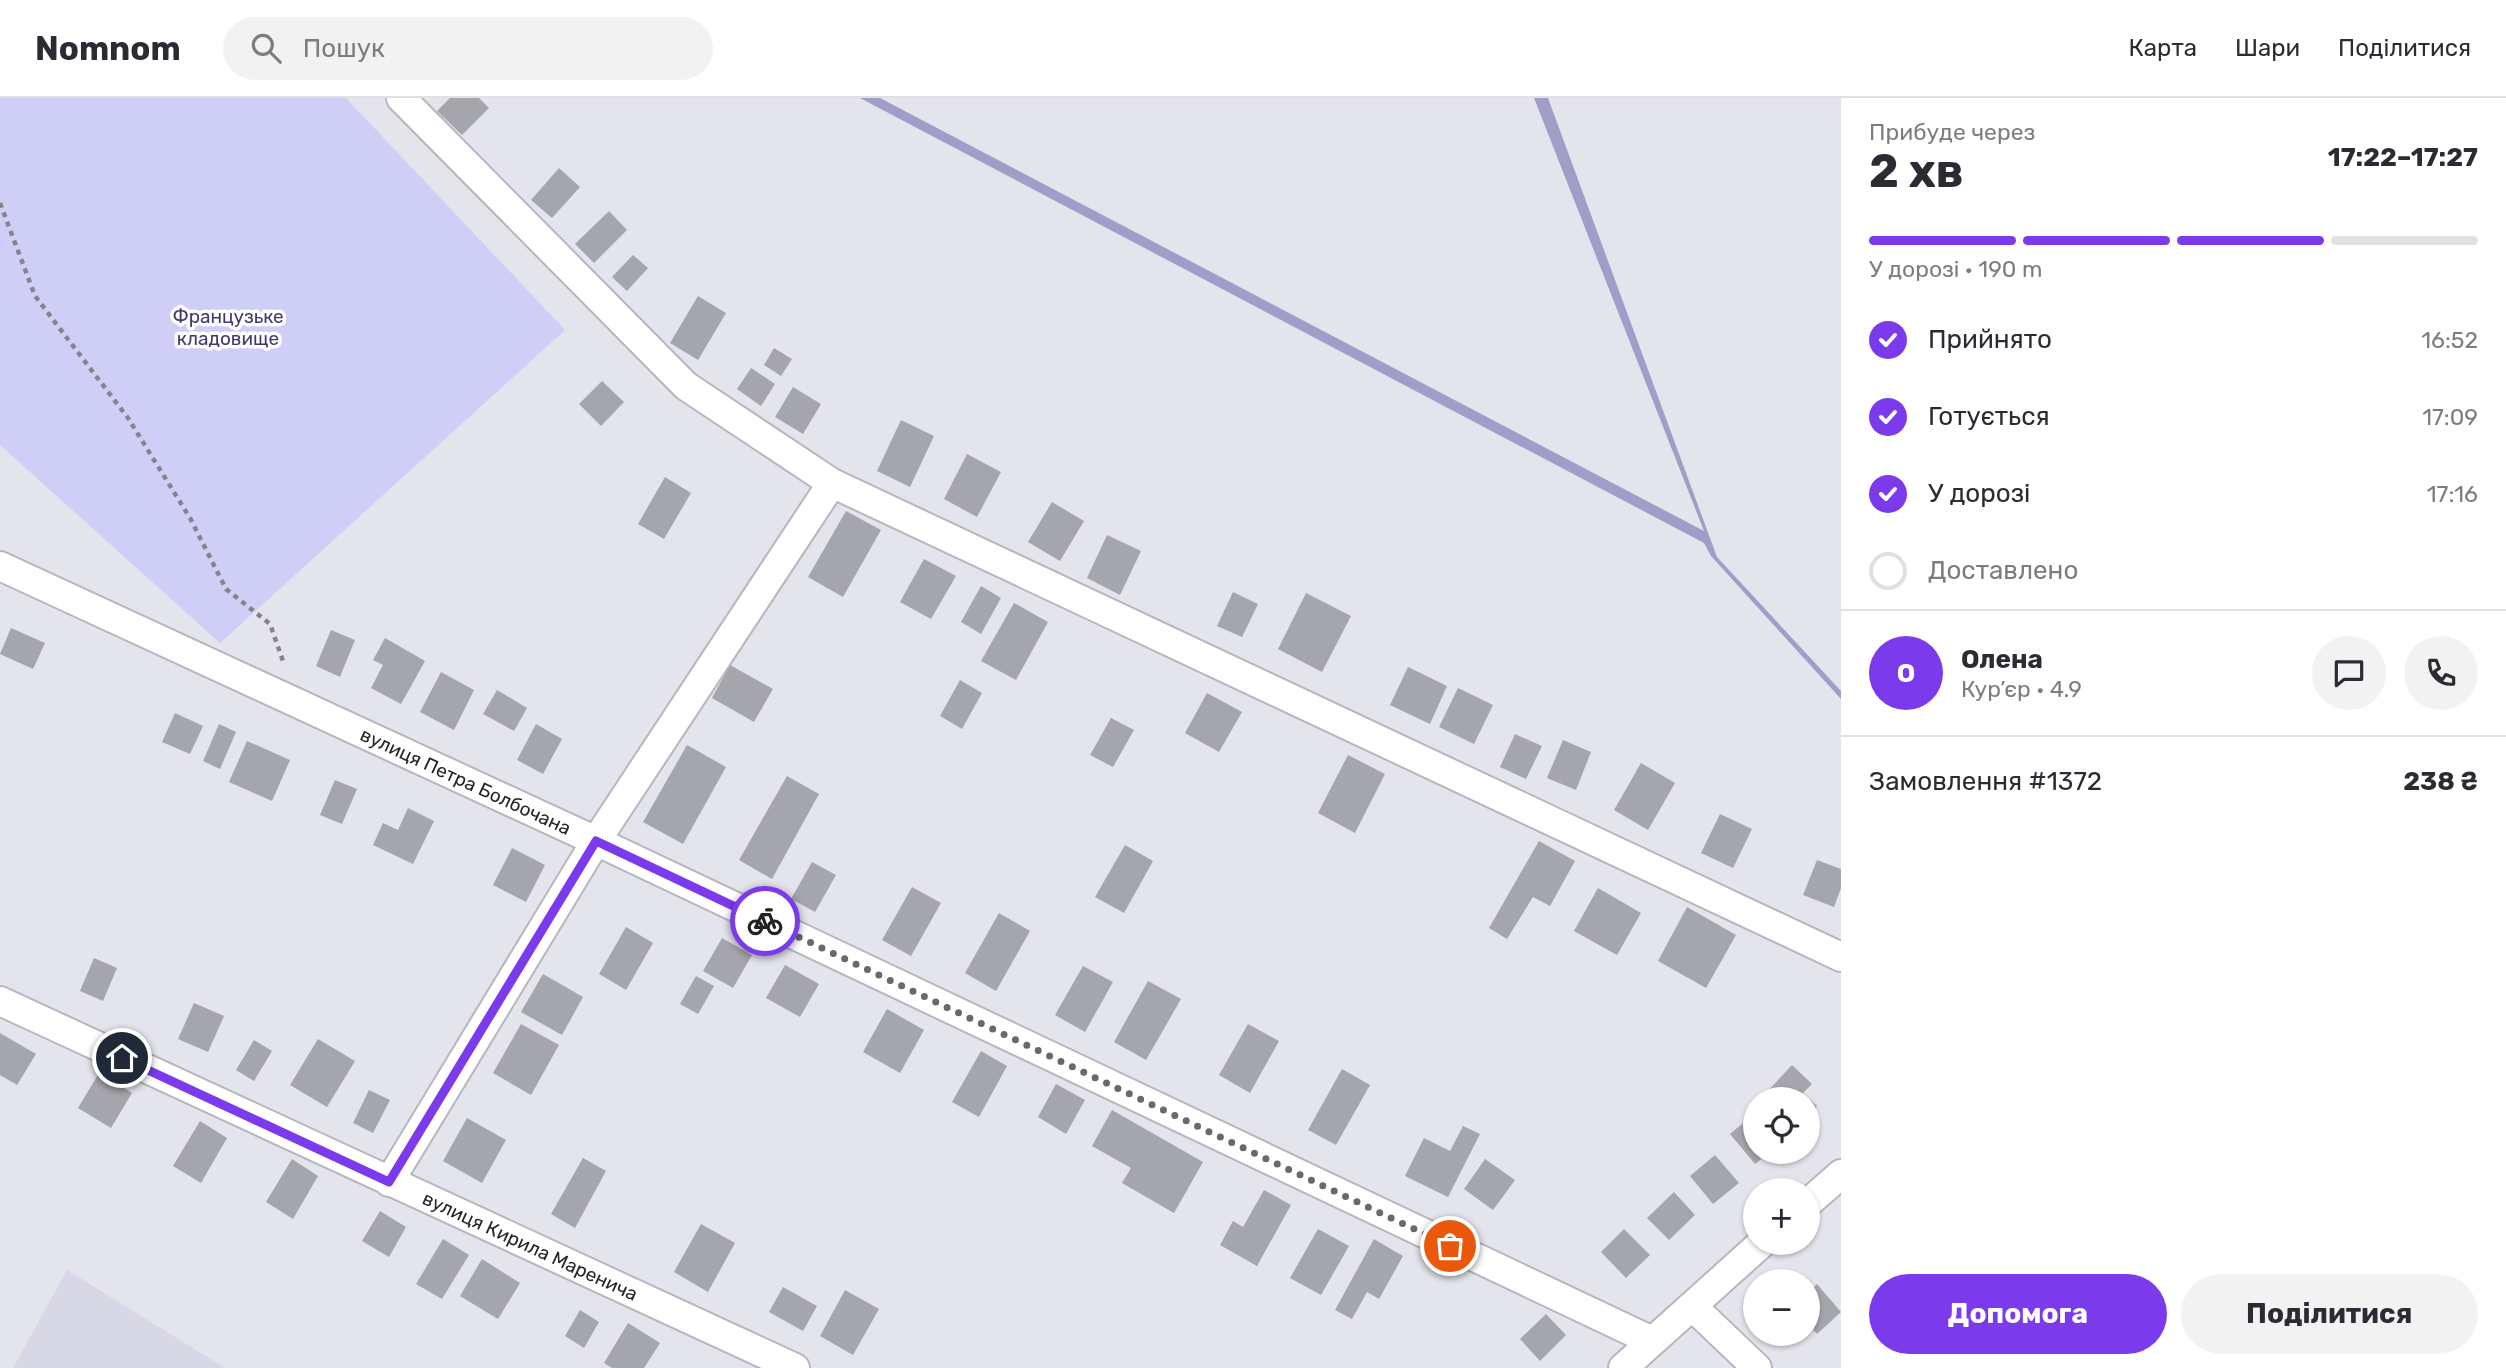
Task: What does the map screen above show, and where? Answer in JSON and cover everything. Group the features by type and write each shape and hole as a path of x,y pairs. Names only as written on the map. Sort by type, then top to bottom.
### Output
{"street":[{"path":"401,98 686,386 832,483 1841,957"},
{"path":"389,1182 596,841 832,483"},
{"name":"вулиця Петра Болбочана","path":"0,566 596,841 1651,1341"},
{"name":"вулиця Кирила Маренича","path":"0,1001 795,1368"},
{"path":"1820,1192 1841,1174"},
{"path":"1623,1368 1749,1255"},
{"path":"1692,1306 1757,1368"}],"path":[{"path":"0,203 35,296 128,418 190,518 226,589 270,624 298,705"}],"shaded area":[{"path":"860,98 880,98 1704,531 1534,98 1548,98 1717,557 1841,691 1841,699 1711,556 1704,543"},
{"path":"67,1270 225,1368 13,1368"}],"green space":[{"name":"Французьке кладовище","path":"0,98 346,98 565,330 220,643 0,445"}],"building":[{"path":"450,98 479,98 489,108 462,135 437,111"},
{"path":"559,168 580,187 552,218 531,200"},
{"path":"609,211 627,230 594,263 575,244"},
{"path":"633,255 648,268 627,291 612,277"},
{"path":"698,296 726,313 698,360 670,343"},
{"path":"774,348 792,359 781,376 764,365"},
{"path":"751,368 775,384 761,406 737,389"},
{"path":"602,381 624,402 601,426 579,404"},
{"path":"793,387 821,404 803,434 775,417"},
{"path":"901,420 934,436 910,487 877,471"},
{"path":"967,454 1001,472 977,517 944,499"},
{"path":"665,477 691,493 664,539 638,524"},
{"path":"1052,502 1084,521 1060,561 1028,542"},
{"path":"846,511 881,530 843,597 808,577"},
{"path":"1107,535 1141,551 1120,595 1087,578"},
{"path":"924,559 956,576 931,619 900,602"},
{"path":"981,586 1001,598 981,634 961,622"},
{"path":"1233,592 1258,604 1242,637 1217,626"},
{"path":"1306,593 1351,616 1322,672 1278,649"},
{"path":"1014,603 1048,622 1016,680 981,661"},
{"path":"11,628 45,643 33,669 0,654"},
{"path":"331,630 355,640 340,677 316,666"},
{"path":"385,638 425,661 401,704 371,688 383,665 373,660"},
{"path":"730,665 773,689 754,722 712,698"},
{"path":"1408,667 1447,686 1430,724 1390,705"},
{"path":"441,672 474,690 454,730 420,712"},
{"path":"960,680 982,693 962,729 940,716"},
{"path":"1458,688 1493,705 1474,744 1439,727"},
{"path":"497,690 527,708 514,731 483,714"},
{"path":"1207,693 1242,712 1219,752 1185,733"},
{"path":"175,713 203,726 190,754 162,742"},
{"path":"1111,718 1134,730 1113,767 1090,755"},
{"path":"219,724 236,732 220,769 203,761"},
{"path":"536,724 562,739 543,774 517,760"},
{"path":"1515,734 1542,746 1526,779 1500,767"},
{"path":"1563,740 1591,752 1576,790 1547,778"},
{"path":"247,741 290,760 272,801 229,782"},
{"path":"687,745 726,767 683,844 643,822"},
{"path":"1348,755 1385,774 1355,833 1318,813"},
{"path":"1641,763 1675,783 1648,830 1614,810"},
{"path":"787,776 819,794 772,879 739,860"},
{"path":"335,780 357,789 342,824 320,815"},
{"path":"408,808 434,821 413,864 373,845 383,823 398,830"},
{"path":"1720,814 1752,829 1733,868 1701,853"},
{"path":"1539,841 1575,861 1550,906 1533,897 1507,939 1489,928"},
{"path":"1125,845 1153,861 1124,913 1095,897"},
{"path":"512,848 545,865 526,902 493,885"},
{"path":"1817,860 1841,869 1841,888 1834,907 1803,895"},
{"path":"812,862 836,875 815,912 791,899"},
{"path":"912,887 941,903 911,956 882,940"},
{"path":"1598,888 1641,913 1617,955 1574,931"},
{"path":"1687,907 1736,935 1706,988 1658,961"},
{"path":"999,913 1030,931 996,991 965,973"},
{"path":"626,927 653,943 626,990 599,974"},
{"path":"722,938 752,955 733,988 703,971"},
{"path":"94,958 117,968 103,1001 80,991"},
{"path":"785,965 819,984 800,1017 766,998"},
{"path":"1083,966 1113,982 1085,1032 1055,1015"},
{"path":"543,974 583,997 562,1035 521,1012"},
{"path":"696,976 714,986 698,1014 680,1004"},
{"path":"1148,981 1181,999 1146,1060 1114,1042"},
{"path":"194,1003 224,1016 208,1052 178,1039"},
{"path":"887,1009 924,1030 900,1073 863,1052"},
{"path":"521,1024 559,1045 531,1095 493,1073"},
{"path":"1248,1024 1279,1041 1250,1093 1219,1075"},
{"path":"0,1033 36,1054 17,1085 0,1075"},
{"path":"318,1039 355,1061 327,1107 290,1085"},
{"path":"254,1040 272,1051 254,1081 236,1070"},
{"path":"981,1051 1007,1066 979,1117 952,1102"},
{"path":"1792,1065 1812,1084 1809,1087 1772,1087"},
{"path":"1342,1069 1370,1085 1336,1145 1308,1130"},
{"path":"99,1073 132,1093 111,1128 78,1108"},
{"path":"1056,1084 1085,1100 1066,1134 1038,1117"},
{"path":"369,1090 390,1100 373,1133 353,1123"},
{"path":"1112,1110 1203,1162 1174,1213 1122,1183 1131,1168 1092,1146"},
{"path":"467,1118 506,1140 482,1183 443,1161"},
{"path":"200,1121 227,1138 201,1183 173,1166"},
{"path":"1743,1123 1743,1150 1730,1134"},
{"path":"1463,1126 1480,1134 1448,1197 1405,1176 1424,1138 1450,1151"},
{"path":"1715,1155 1739,1183 1713,1204 1690,1176"},
{"path":"583,1158 606,1171 575,1228 551,1214"},
{"path":"292,1159 318,1176 293,1219 266,1202"},
{"path":"1485,1159 1515,1180 1493,1210 1464,1189"},
{"path":"1264,1190 1291,1205 1257,1266 1220,1245 1233,1221 1243,1227"},
{"path":"1674,1192 1695,1215 1669,1240 1647,1218"},
{"path":"380,1211 406,1227 389,1257 362,1241"},
{"path":"701,1224 735,1243 708,1292 674,1272"},
{"path":"1318,1229 1349,1246 1321,1295 1290,1278"},
{"path":"1624,1229 1650,1255 1626,1278 1601,1252"},
{"path":"443,1239 469,1255 442,1299 416,1284"},
{"path":"1374,1239 1403,1256 1379,1299 1367,1292 1352,1319 1335,1310"},
{"path":"482,1259 520,1283 498,1319 460,1296"},
{"path":"783,1287 817,1306 803,1331 769,1312"},
{"path":"1820,1288 1841,1312 1820,1331"},
{"path":"845,1290 879,1309 853,1355 820,1336"},
{"path":"580,1310 599,1322 584,1348 565,1336"},
{"path":"1546,1314 1566,1335 1540,1361 1520,1339"},
{"path":"628,1323 660,1343 644,1368 612,1368 604,1363"}],"way so far":[{"path":"765,921 1450,1246"}],"route":[{"path":"122,1058 389,1182 596,841 765,921"}]}
